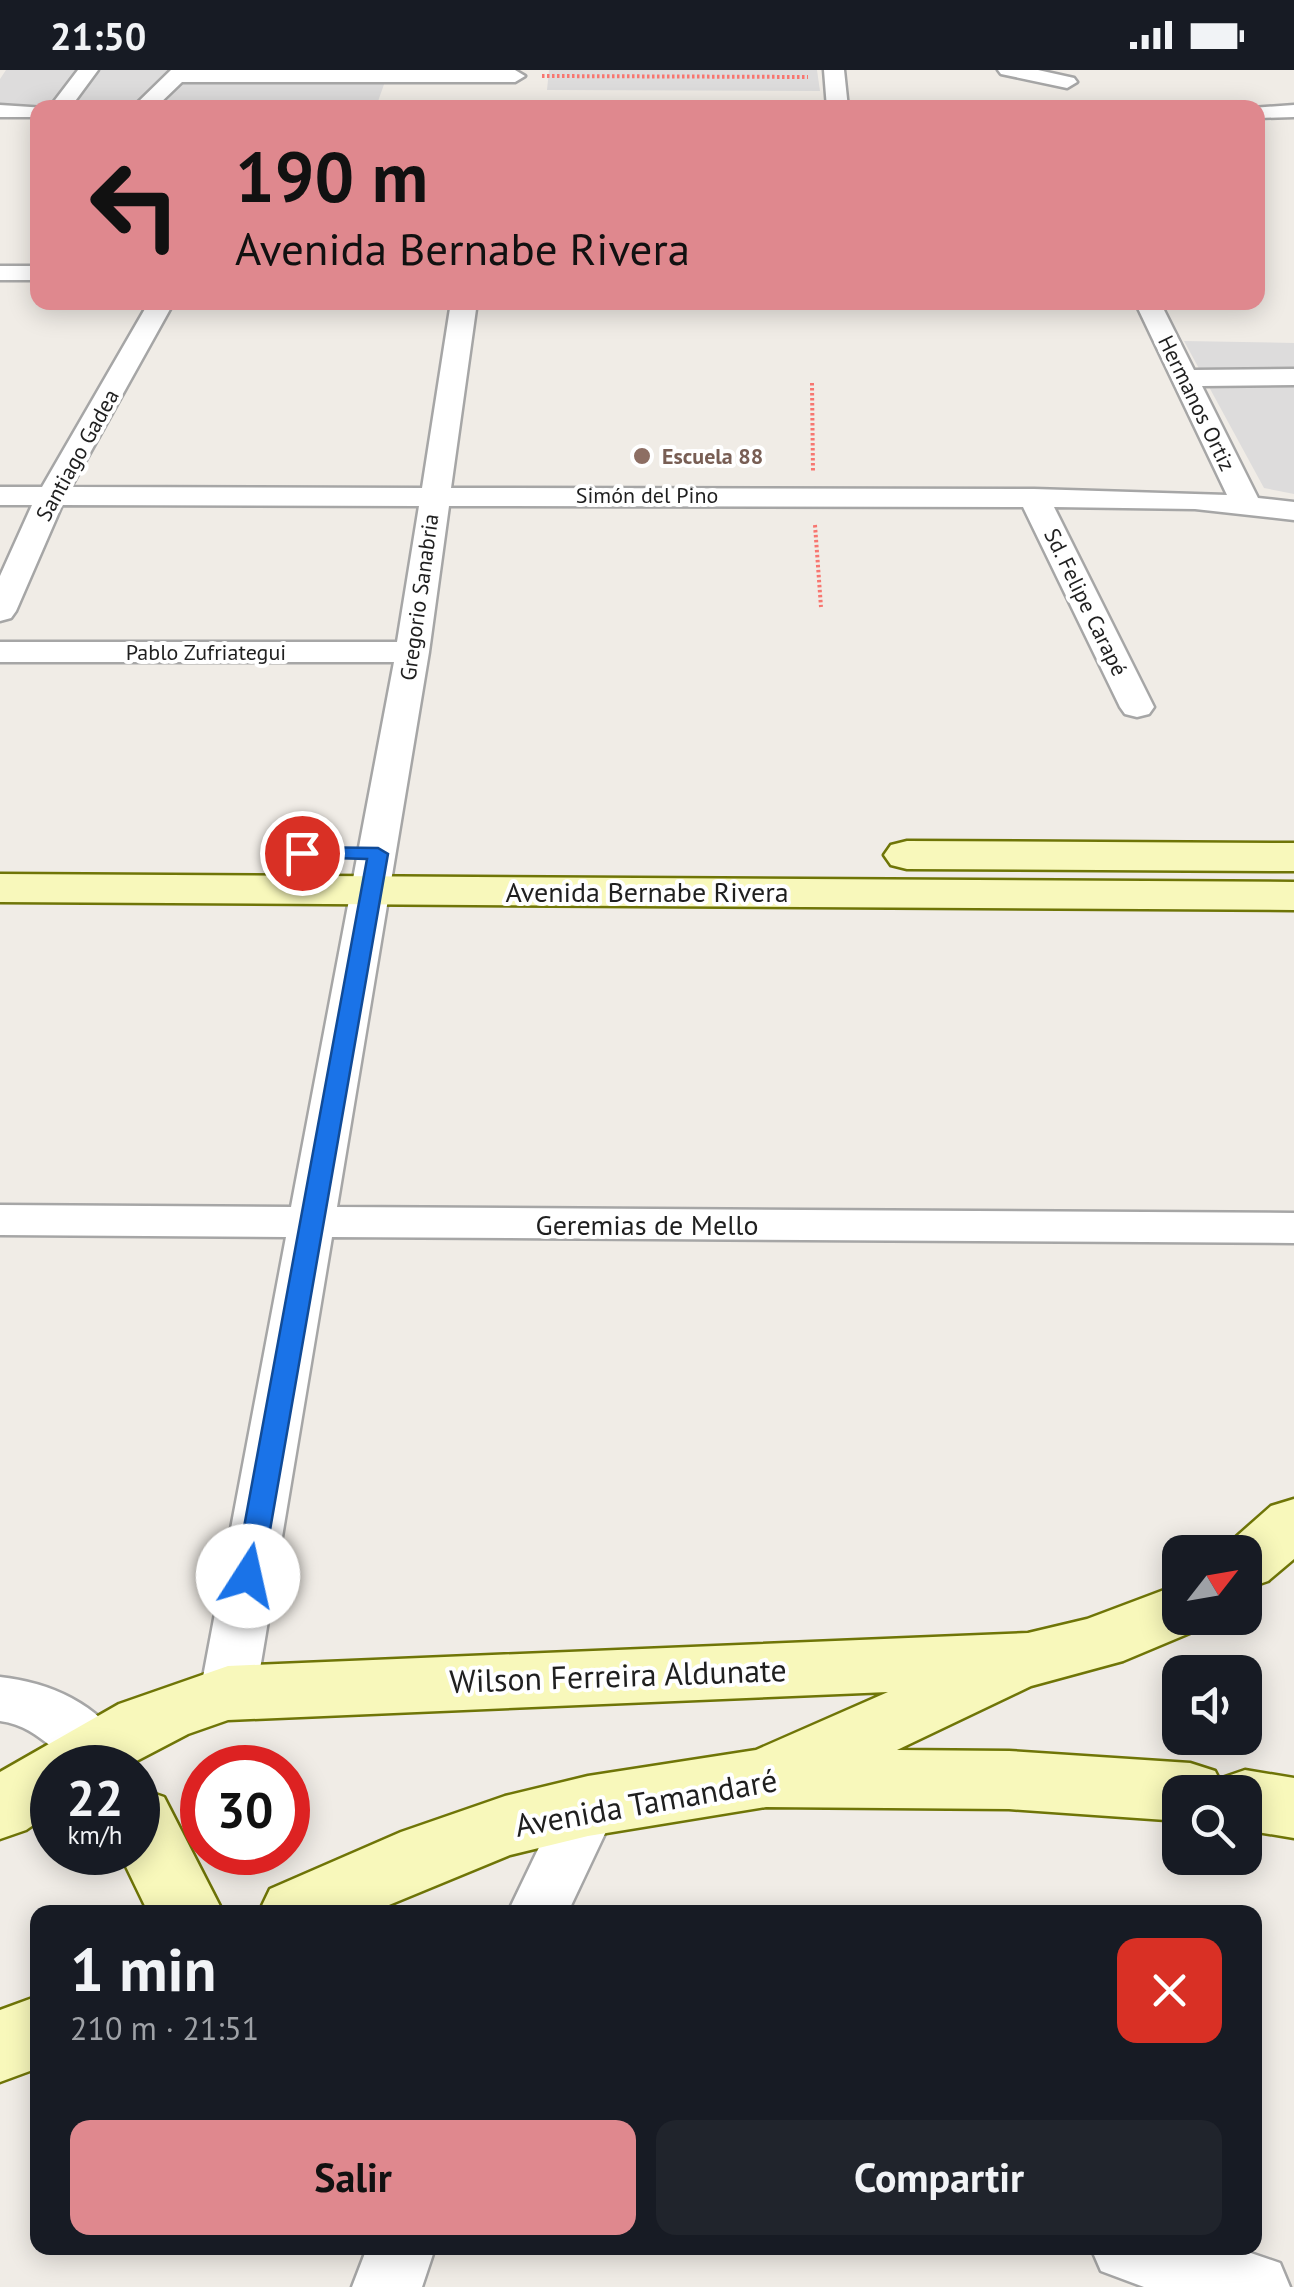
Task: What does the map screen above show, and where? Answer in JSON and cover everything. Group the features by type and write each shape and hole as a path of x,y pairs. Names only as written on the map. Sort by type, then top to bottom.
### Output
{"street":[{"path":"66,100 88,70"},
{"path":"834,70 837,100"},
{"path":"1008,70 1065,76 1072,100"},
{"path":"150,100 179,73 384,73 515,79"},
{"path":"0,111 30,111"},
{"path":"1265,112 1294,112"},
{"path":"0,273 30,273"},
{"name":"Santiago Gadea","path":"0,611 51,496 157,310"},
{"name":"Gregorio Sanabria","path":"228,1694 412,652 463,310"},
{"name":"Hermanos Ortiz","path":"1151,310 1248,504"},
{"path":"1186,378 1294,376"},
{"name":"Simón del Pino","path":"0,496 1034,498 1195,500 1294,512"},
{"name":"Sd. Felipe Carapé","path":"1034,498 1137,707"},
{"name":"Pablo Zufriategui","path":"0,652 412,652"},
{"name":"Avenida Bernabe Rivera","path":"0,850 374,872 1294,896"},
{"name":"Avenida Bernabe Rivera","path":"0,888 374,872 1294,857"},
{"name":"Geremias de Mello","path":"0,1220 1294,1228"},
{"path":"1262,1550 1294,1523"},
{"name":"Wilson Ferreira Aldunate","path":"114,1745 187,1703 228,1694 1028,1660 1099,1642 1162,1616"},
{"path":"766,1778 1028,1660"},
{"path":"0,1698 32,1703 59,1716 71,1745"},
{"name":"Avenida Tamandaré","path":"313,1905 442,1848 505,1826 588,1806 766,1778 1009,1780 1162,1790"},
{"name":"Wilson Ferreira Aldunate","path":"0,1809 30,1792"},
{"path":"1262,1803 1294,1808"},
{"path":"541,1905 588,1806"},
{"path":"160,1861 182,1905"},
{"path":"0,2047 30,2034"},
{"path":"387,2287 398,2255"},
{"path":"1148,2255 1255,2287"}],"path":[{"path":"515,79 808,77"}],"shaded area":[{"path":"6,70 498,70 388,73 378,100 30,100 30,107 0,107 0,79"},
{"path":"549,70 817,70 820,91 547,90"},
{"path":"1184,341 1294,343 1294,494 1264,488"}],"place":[{"name":"Escuela 88","path":"642,456"}],"route":[{"path":"248,1576 378,854 302,853"}]}
